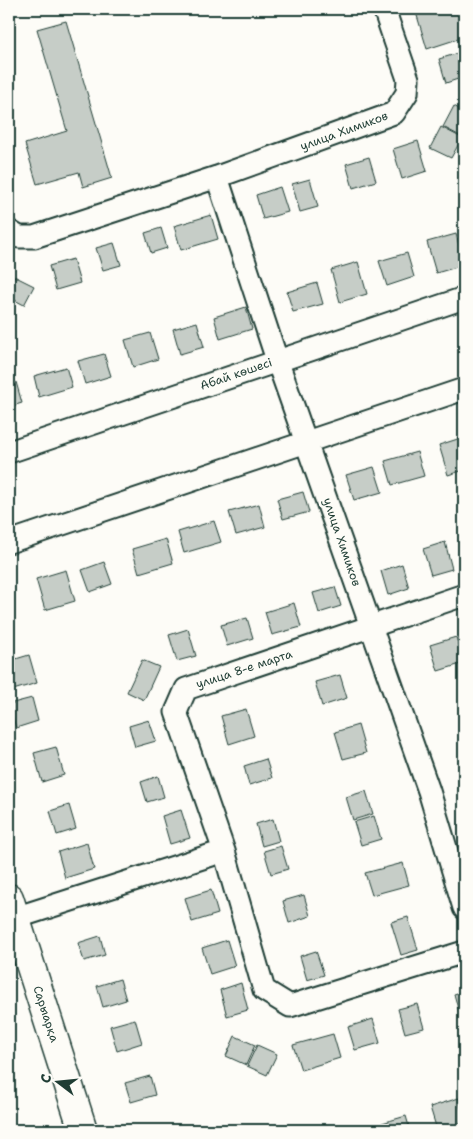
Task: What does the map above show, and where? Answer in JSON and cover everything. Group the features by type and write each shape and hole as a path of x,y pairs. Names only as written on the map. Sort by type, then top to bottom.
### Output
{"main road":[{"name":"Сарыарқа","path":"12,908 83,1130"}],"street":[{"name":"улица Химиков","path":"9,231 19,237 34,237 217,177 394,113 407,93 408,78 384,9"},
{"name":"улица Химиков","path":"217,177 277,360 429,791 464,908"},
{"name":"Абай көшесі","path":"9,452 464,298"},
{"path":"9,542 306,440 464,389"},
{"name":"улица 8-е марта","path":"464,595 186,688 176,712 224,851 264,990 290,1006 464,952"},
{"path":"12,908 224,851"}],"building":[{"path":"415,9 457,9 464,37 427,49"},
{"path":"66,21 112,178 83,187 79,172 37,184 25,144 67,131 37,29"},
{"path":"462,52 464,77 446,83 439,59"},
{"path":"454,106 464,112 464,138 443,127"},
{"path":"441,127 462,138 451,158 430,148"},
{"path":"418,141 427,171 402,179 393,149"},
{"path":"369,157 376,181 353,188 346,164"},
{"path":"310,179 318,207 300,212 292,184"},
{"path":"280,187 288,212 263,219 256,195"},
{"path":"211,215 218,239 181,250 174,226"},
{"path":"161,228 167,248 151,253 145,233"},
{"path":"456,234 464,265 436,273 427,242"},
{"path":"114,243 121,265 103,270 96,248"},
{"path":"407,253 414,277 387,286 379,261"},
{"path":"73,259 80,283 56,290 49,266"},
{"path":"358,262 367,294 340,302 331,270"},
{"path":"10,274 34,286 24,305 9,297"},
{"path":"317,283 323,304 293,312 287,292"},
{"path":"246,307 252,329 220,339 214,317"},
{"path":"197,322 204,347 180,354 173,329"},
{"path":"150,333 158,359 133,367 125,340"},
{"path":"104,354 111,376 85,384 78,361"},
{"path":"66,367 72,387 39,397 34,376"},
{"path":"16,382 22,403 9,407 9,384"},
{"path":"464,437 464,470 448,475 439,445"},
{"path":"417,452 424,476 392,485 385,461"},
{"path":"374,467 382,492 354,500 346,475"},
{"path":"303,492 309,512 283,519 277,499"},
{"path":"259,504 265,527 236,535 229,512"},
{"path":"214,521 221,542 184,553 178,532"},
{"path":"166,539 173,563 139,573 132,549"},
{"path":"445,542 452,569 431,575 423,549"},
{"path":"104,562 112,584 90,592 82,570"},
{"path":"402,564 409,588 388,595 381,571"},
{"path":"66,570 75,601 45,610 36,579"},
{"path":"335,587 341,606 319,613 313,593"},
{"path":"294,603 301,627 272,635 265,612"},
{"path":"247,618 253,638 227,646 221,625"},
{"path":"188,629 196,656 177,661 169,635"},
{"path":"456,637 464,663 438,671 430,645"},
{"path":"29,655 37,683 13,690 9,677 9,661"},
{"path":"142,660 159,667 144,700 127,692"},
{"path":"340,675 347,698 322,706 315,682"},
{"path":"32,698 38,721 16,728 9,704"},
{"path":"246,709 254,736 229,744 221,716"},
{"path":"149,720 156,741 135,747 129,726"},
{"path":"358,725 366,753 343,759 335,732"},
{"path":"56,747 64,775 42,782 34,753"},
{"path":"266,759 272,778 249,785 244,766"},
{"path":"158,776 164,797 147,802 141,782"},
{"path":"366,791 373,814 353,820 346,797"},
{"path":"69,805 76,829 57,835 50,811"},
{"path":"181,810 190,838 170,844 162,816"},
{"path":"374,816 381,839 361,845 354,822"},
{"path":"273,819 279,841 262,846 256,824"},
{"path":"87,843 94,869 65,878 58,852"},
{"path":"281,846 288,869 271,874 264,851"},
{"path":"403,863 409,885 372,895 365,873"},
{"path":"211,890 218,914 192,922 185,898"},
{"path":"304,895 310,916 289,923 283,901"},
{"path":"408,917 418,950 401,955 391,922"},
{"path":"100,936 105,955 84,961 78,943"},
{"path":"227,940 235,966 210,974 202,948"},
{"path":"316,951 324,975 307,980 300,956"},
{"path":"120,979 126,1000 103,1007 97,986"},
{"path":"241,983 248,1010 227,1016 220,990"},
{"path":"464,991 464,1018 461,1019 454,994"},
{"path":"417,1004 424,1028 405,1033 398,1009"},
{"path":"135,1019 142,1043 117,1051 110,1026"},
{"path":"373,1019 380,1043 355,1050 348,1027"},
{"path":"333,1034 340,1058 301,1070 293,1045"},
{"path":"235,1036 255,1045 246,1065 226,1056"},
{"path":"257,1045 277,1054 267,1075 247,1066"},
{"path":"150,1076 155,1095 131,1102 125,1083"},
{"path":"459,1098 464,1122 437,1130 430,1107"},
{"path":"406,1116 410,1130 384,1130 382,1123"}]}
